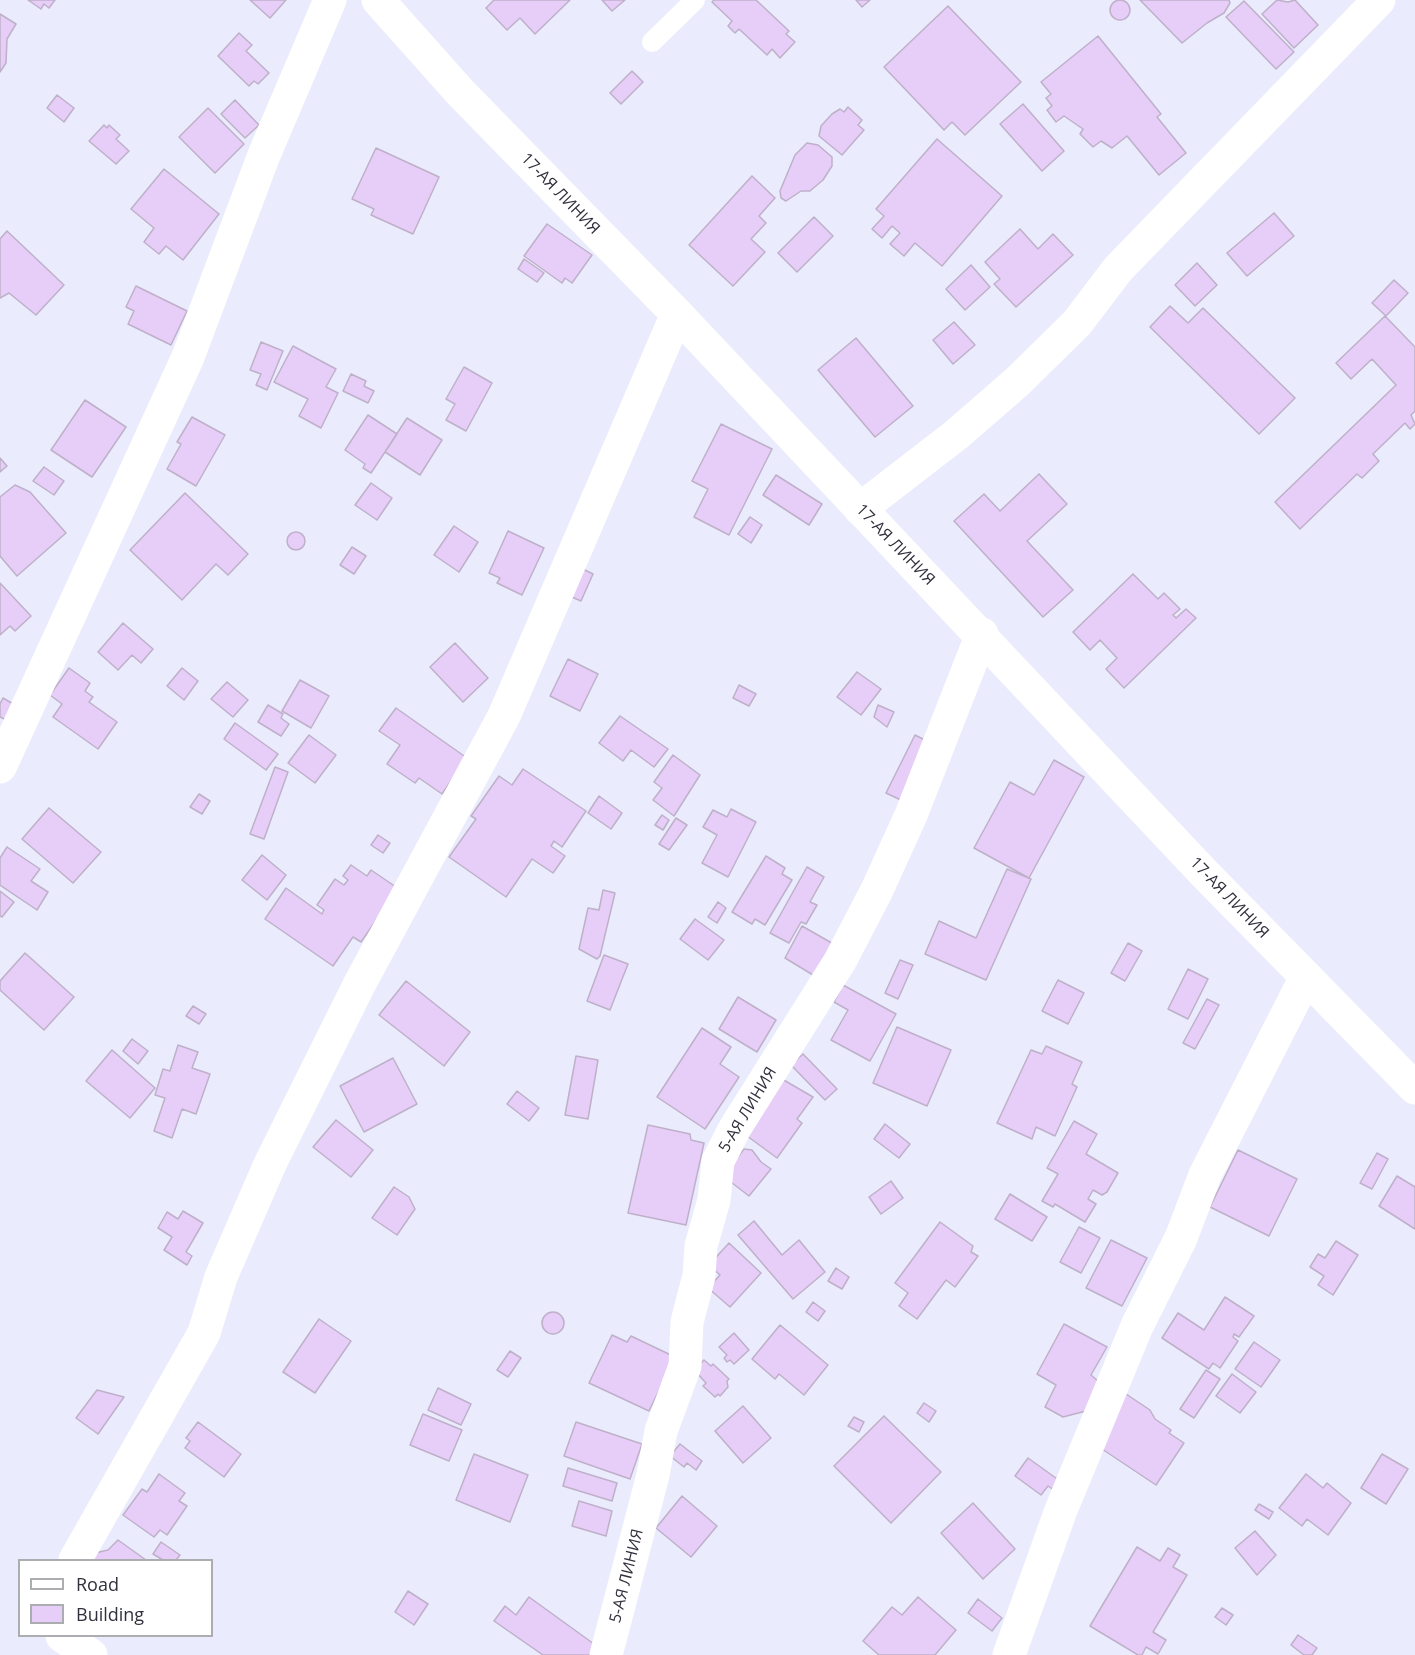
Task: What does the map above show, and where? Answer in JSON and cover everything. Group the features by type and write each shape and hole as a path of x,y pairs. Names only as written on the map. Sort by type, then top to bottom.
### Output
{"street":[{"path":"0,767 188,357 264,155 330,0"},
{"name":"17-АЯ ЛИНИЯ","path":"378,0 460,92 677,314 860,509 982,634 1204,873 1415,1088"},
{"path":"860,509 956,435 1018,381 1077,323 1118,269 1379,0"},
{"path":"76,1559 204,1333 221,1277 270,1164 359,985 504,716 677,314"},
{"name":"5-АЯ ЛИНИЯ","path":"606,1655 654,1475 661,1431 685,1366 687,1322 699,1276 701,1246 714,1200 718,1161 735,1128 840,961 872,900 912,815 982,634"},
{"path":"1009,1655 1061,1510 1137,1326 1181,1238 1206,1175 1306,977"},
{"path":"65,1637 91,1655"}],"lane":[{"path":"652,42 695,0"}],"building":[{"path":"28,0 55,0 49,8 44,4 41,9"},
{"path":"250,0 286,0 270,18"},
{"path":"494,0 570,0 535,34 520,18 507,30 486,8"},
{"path":"602,0 625,0 612,11"},
{"path":"714,0 756,0 789,31 786,34 795,42 780,58 772,49 767,55 739,29 735,33 728,26 732,21 712,2"},
{"path":"856,0 870,0 862,7"},
{"path":"1120,0 1127,3 1130,10 1127,17 1120,20 1113,17 1110,10 1113,3"},
{"path":"1140,0 1229,0 1230,3 1224,13 1182,43"},
{"path":"1277,0 1288,2 1295,0 1318,25 1294,48 1262,14"},
{"path":"1244,1 1294,52 1276,69 1226,17"},
{"path":"948,6 1021,82 965,135 952,122 944,130 884,67"},
{"path":"0,14 16,24 7,39 6,63 0,72"},
{"path":"239,33 252,45 246,51 269,73 258,84 254,81 249,86 218,56"},
{"path":"1098,36 1161,114 1157,117 1186,153 1159,175 1127,136 1112,148 1101,141 1093,147 1080,134 1083,129 1064,116 1056,122 1047,110 1052,106 1046,98 1051,94 1041,82"},
{"path":"632,71 643,82 621,104 610,93"},
{"path":"57,95 74,108 64,122 47,108"},
{"path":"235,100 259,125 245,138 221,114"},
{"path":"1023,104 1064,151 1042,171 1000,124"},
{"path":"848,107 862,120 858,125 864,130 842,155 819,136 821,126 832,114 840,109 844,112"},
{"path":"208,108 244,144 215,173 179,137"},
{"path":"104,125 107,128 109,125 120,135 116,139 129,151 116,164 89,141"},
{"path":"937,139 1002,196 942,266 915,243 904,256 890,244 900,233 892,226 882,238 872,229 884,216 876,209"},
{"path":"807,143 818,145 832,157 832,166 823,180 810,191 801,191 786,201 781,198 780,191 795,155"},
{"path":"376,148 439,177 413,234 371,215 374,209 352,199"},
{"path":"164,169 219,214 183,260 166,246 159,254 144,242 154,228 131,209"},
{"path":"752,176 775,198 759,216 766,223 751,239 765,252 733,286 689,245"},
{"path":"1274,213 1294,236 1247,276 1227,253"},
{"path":"814,217 833,236 797,272 778,253"},
{"path":"547,224 592,255 572,283 565,278 562,283 524,256"},
{"path":"1020,229 1038,249 1053,234 1073,255 1016,307 994,284 1000,279 985,262"},
{"path":"7,231 64,285 36,315 9,293 0,298 0,239"},
{"path":"524,259 544,273 537,282 518,269"},
{"path":"1197,263 1217,285 1195,306 1175,285"},
{"path":"971,265 990,287 965,310 946,289"},
{"path":"1394,280 1408,293 1386,316 1372,303"},
{"path":"136,286 187,311 171,345 128,324 134,311 126,307"},
{"path":"1170,306 1188,323 1203,308 1295,398 1259,434 1150,327"},
{"path":"1385,316 1415,347 1415,411 1411,415 1415,424 1410,429 1405,423 1373,454 1379,461 1362,478 1357,474 1300,529 1275,502 1396,385 1372,359 1351,379 1336,363"},
{"path":"954,322 975,345 953,364 933,340"},
{"path":"856,338 913,406 875,437 818,370"},
{"path":"261,342 283,351 267,390 256,385 261,374 250,370"},
{"path":"293,346 336,369 326,387 338,393 321,428 299,416 308,399 274,382"},
{"path":"464,367 492,383 466,431 446,420 455,404 446,399"},
{"path":"351,374 366,381 364,386 374,391 368,403 343,391"},
{"path":"85,400 126,427 92,477 51,450"},
{"path":"368,415 397,434 371,473 363,468 365,464 345,450"},
{"path":"192,417 225,435 196,486 167,469 181,444 177,442"},
{"path":"407,418 442,440 420,475 385,452"},
{"path":"721,424 772,449 729,535 694,517 708,489 692,481"},
{"path":"0,458 7,466 0,472"},
{"path":"44,467 64,481 54,495 33,481"},
{"path":"1039,474 1067,504 1027,541 1073,590 1043,617 954,521 984,494 1000,511"},
{"path":"776,475 822,504 809,525 763,495"},
{"path":"371,483 392,498 377,520 355,505"},
{"path":"15,485 30,492 66,533 17,576 0,556 0,497"},
{"path":"185,493 248,554 228,575 216,564 182,600 130,550"},
{"path":"750,517 762,525 751,543 738,534"},
{"path":"454,526 478,542 459,572 434,555"},
{"path":"508,531 544,548 522,595 497,583 500,578 489,573"},
{"path":"296,532 302,535 305,541 302,547 296,550 290,547 287,541 290,535"},
{"path":"352,547 366,556 354,574 340,565"},
{"path":"579,567 593,574 581,601 567,595"},
{"path":"1133,574 1158,599 1164,593 1180,609 1173,615 1176,618 1186,609 1196,618 1124,688 1106,669 1117,658 1100,640 1090,650 1073,632"},
{"path":"0,583 31,616 15,631 10,626 0,635"},
{"path":"123,623 153,649 141,663 132,655 118,670 98,652"},
{"path":"455,643 488,678 463,702 430,667"},
{"path":"568,659 598,674 580,711 550,696"},
{"path":"69,668 90,683 85,691 93,697 89,702 117,722 98,749 53,717 62,704 50,695"},
{"path":"182,668 198,681 184,700 167,686"},
{"path":"857,672 881,689 861,715 837,697"},
{"path":"300,680 329,696 311,728 282,711"},
{"path":"227,682 248,700 233,717 211,699"},
{"path":"739,685 756,694 749,706 733,698"},
{"path":"3,698 15,705 6,720 0,717 0,704"},
{"path":"268,705 283,714 281,718 289,724 281,736 258,722"},
{"path":"878,705 894,712 887,727 874,717"},
{"path":"396,708 467,758 442,794 419,778 415,783 387,764 400,745 379,731"},
{"path":"620,716 668,749 654,767 631,750 623,761 599,743"},
{"path":"235,723 278,754 266,770 224,739"},
{"path":"309,735 336,755 315,783 288,763"},
{"path":"915,735 933,744 905,802 886,793"},
{"path":"673,755 700,775 674,816 653,800 662,788 654,782"},
{"path":"1054,760 1084,777 1029,878 974,848 1010,782 1034,795"},
{"path":"275,767 288,772 264,839 250,834"},
{"path":"523,769 586,811 562,847 554,841 551,846 565,856 553,873 532,859 506,897 449,857 476,819 471,816 499,776 512,785"},
{"path":"199,794 210,801 202,814 190,807"},
{"path":"599,796 622,813 611,829 588,813"},
{"path":"49,808 101,852 73,883 22,839"},
{"path":"731,809 756,822 728,877 702,863 717,835 703,827 713,810 727,817"},
{"path":"662,815 669,820 663,830 655,825"},
{"path":"676,818 687,825 669,850 659,844"},
{"path":"378,835 390,843 383,853 371,845"},
{"path":"7,847 40,869 31,881 48,892 37,910 0,885 0,858"},
{"path":"262,855 286,875 267,900 242,880"},
{"path":"766,856 785,868 782,874 792,880 765,925 755,919 752,924 732,912"},
{"path":"351,865 367,876 371,870 402,891 386,906 361,942 353,937 333,966 265,919 286,888 322,914 324,910 317,905 335,879 344,885 348,880 343,876"},
{"path":"807,867 824,877 810,902 817,905 806,924 801,922 789,943 770,933"},
{"path":"1007,869 1031,879 986,980 925,954 939,921 976,938"},
{"path":"603,890 615,893 600,956 597,959 579,949 588,908 599,910"},
{"path":"0,891 14,902 2,917 0,916"},
{"path":"718,902 726,908 717,923 708,917"},
{"path":"695,919 724,940 708,960 680,939"},
{"path":"802,926 837,946 818,978 785,958"},
{"path":"1128,943 1142,951 1125,981 1111,973"},
{"path":"25,953 74,997 44,1030 0,990 0,981"},
{"path":"604,955 628,964 610,1010 587,1001"},
{"path":"900,960 913,965 898,999 885,993"},
{"path":"1188,969 1208,979 1188,1019 1168,1009"},
{"path":"1058,980 1084,993 1068,1024 1042,1011"},
{"path":"406,981 470,1032 444,1066 379,1015"},
{"path":"843,985 896,1014 870,1061 831,1040 848,1010 834,1002"},
{"path":"738,997 776,1020 757,1052 719,1029"},
{"path":"1207,999 1219,1005 1195,1049 1183,1043"},
{"path":"193,1006 206,1014 199,1024 186,1016"},
{"path":"897,1027 951,1050 927,1106 873,1083"},
{"path":"702,1028 731,1047 720,1064 739,1077 705,1129 657,1097"},
{"path":"132,1039 148,1051 138,1064 123,1051"},
{"path":"178,1045 198,1052 192,1068 210,1074 196,1114 182,1109 172,1138 154,1131 165,1098 155,1095 163,1069 170,1071"},
{"path":"1046,1046 1082,1062 1072,1084 1077,1087 1055,1136 1036,1127 1032,1139 997,1123 1031,1050 1042,1054"},
{"path":"112,1050 155,1088 130,1118 86,1081"},
{"path":"803,1054 837,1089 825,1100 791,1065"},
{"path":"576,1056 598,1060 588,1119 565,1115"},
{"path":"393,1058 417,1104 364,1132 340,1086"},
{"path":"782,1079 813,1097 797,1119 802,1123 777,1158 747,1136"},
{"path":"517,1091 539,1108 529,1121 507,1104"},
{"path":"336,1120 373,1150 351,1177 313,1147"},
{"path":"1074,1121 1097,1134 1086,1154 1118,1173 1107,1192 1102,1195 1093,1190 1088,1199 1096,1204 1085,1222 1055,1204 1053,1207 1042,1201 1058,1174 1047,1168"},
{"path":"885,1124 910,1144 899,1158 874,1139"},
{"path":"648,1125 690,1134 691,1140 704,1143 686,1225 628,1213"},
{"path":"744,1149 752,1150 761,1162 771,1169 749,1196 723,1176"},
{"path":"1238,1150 1297,1179 1269,1236 1210,1207"},
{"path":"1377,1153 1388,1159 1372,1189 1360,1183"},
{"path":"1397,1176 1415,1187 1415,1229 1379,1206"},
{"path":"891,1181 903,1198 881,1214 869,1197"},
{"path":"394,1187 409,1197 415,1209 397,1235 372,1218"},
{"path":"1010,1194 1047,1217 1032,1241 995,1219"},
{"path":"183,1211 203,1223 186,1252 192,1256 187,1265 164,1250 172,1237 158,1228 167,1212 178,1219"},
{"path":"754,1221 782,1255 799,1240 825,1272 793,1299 738,1235"},
{"path":"940,1222 973,1246 971,1252 978,1256 955,1287 946,1280 917,1319 899,1306 908,1293 895,1283"},
{"path":"1079,1227 1100,1238 1081,1273 1060,1262"},
{"path":"1111,1240 1147,1258 1122,1306 1086,1288"},
{"path":"1336,1241 1358,1255 1333,1295 1318,1285 1324,1276 1310,1267 1318,1254 1325,1258"},
{"path":"729,1243 761,1273 730,1307 708,1288 720,1275 709,1265"},
{"path":"836,1268 849,1277 842,1289 828,1281"},
{"path":"1225,1297 1254,1316 1239,1337 1234,1334 1233,1337 1238,1341 1220,1368 1213,1363 1209,1369 1162,1338 1178,1313 1204,1330"},
{"path":"813,1302 825,1311 818,1321 806,1312"},
{"path":"553,1312 561,1315 564,1323 561,1331 553,1334 545,1331 542,1323 545,1315"},
{"path":"319,1319 351,1341 315,1393 283,1372"},
{"path":"1064,1324 1107,1347 1091,1375 1099,1382 1086,1411 1063,1417 1045,1407 1056,1385 1037,1374"},
{"path":"780,1325 828,1365 804,1395 779,1374 775,1379 752,1359"},
{"path":"734,1333 749,1350 734,1364 730,1360 727,1362 724,1358 727,1355 719,1347"},
{"path":"612,1335 627,1342 631,1336 675,1357 649,1411 589,1383"},
{"path":"1254,1342 1280,1360 1261,1387 1235,1369"},
{"path":"510,1351 521,1358 508,1377 497,1370"},
{"path":"704,1360 711,1366 713,1364 729,1379 728,1387 720,1396 718,1394 715,1397 703,1386 706,1383 694,1370"},
{"path":"1206,1370 1220,1379 1194,1418 1180,1409"},
{"path":"1232,1374 1256,1392 1240,1413 1216,1396"},
{"path":"438,1388 471,1404 461,1425 428,1410"},
{"path":"97,1390 124,1397 98,1434 76,1418"},
{"path":"1126,1394 1150,1410 1155,1419 1171,1430 1169,1433 1184,1443 1156,1485 1093,1443"},
{"path":"924,1403 936,1411 929,1422 917,1413"},
{"path":"743,1406 771,1438 743,1463 715,1431"},
{"path":"423,1414 462,1430 449,1461 410,1445"},
{"path":"884,1416 941,1472 891,1523 834,1466"},
{"path":"854,1417 864,1422 859,1432 848,1426"},
{"path":"198,1422 241,1454 224,1477 185,1448 190,1441 186,1438"},
{"path":"576,1422 642,1444 630,1479 564,1456"},
{"path":"680,1444 702,1461 696,1470 687,1463 684,1467 670,1456"},
{"path":"474,1454 528,1475 510,1522 456,1500"},
{"path":"1382,1454 1408,1469 1386,1504 1361,1488"},
{"path":"1028,1458 1060,1481 1054,1490 1048,1486 1041,1495 1015,1476"},
{"path":"568,1468 617,1483 612,1501 563,1486"},
{"path":"159,1474 185,1493 179,1501 187,1506 167,1535 160,1530 154,1537 123,1515 142,1489 147,1492"},
{"path":"1306,1474 1323,1488 1327,1483 1351,1503 1328,1535 1307,1519 1302,1526 1279,1508"},
{"path":"682,1496 717,1526 691,1557 656,1528"},
{"path":"579,1501 612,1511 606,1536 572,1526"},
{"path":"973,1503 1015,1549 983,1579 941,1533"},
{"path":"1259,1504 1273,1512 1269,1519 1255,1510"},
{"path":"1255,1531 1276,1555 1257,1575 1235,1548"},
{"path":"118,1540 145,1559 91,1559 95,1553 108,1550"},
{"path":"161,1542 180,1555 177,1559 161,1559 153,1554"},
{"path":"1137,1547 1160,1561 1168,1548 1180,1555 1173,1567 1187,1575 1153,1632 1166,1640 1158,1654 1146,1647 1142,1655 1138,1655 1090,1626"},
{"path":"408,1591 428,1604 414,1625 395,1612"},
{"path":"529,1597 594,1644 590,1655 543,1655 494,1621 505,1606 516,1615"},
{"path":"918,1597 956,1630 935,1655 879,1655 863,1641 892,1607 902,1615"},
{"path":"978,1599 1002,1618 992,1631 968,1613"},
{"path":"1222,1608 1233,1615 1226,1625 1215,1617"},
{"path":"1298,1635 1317,1648 1312,1655 1304,1655 1291,1645"}]}
